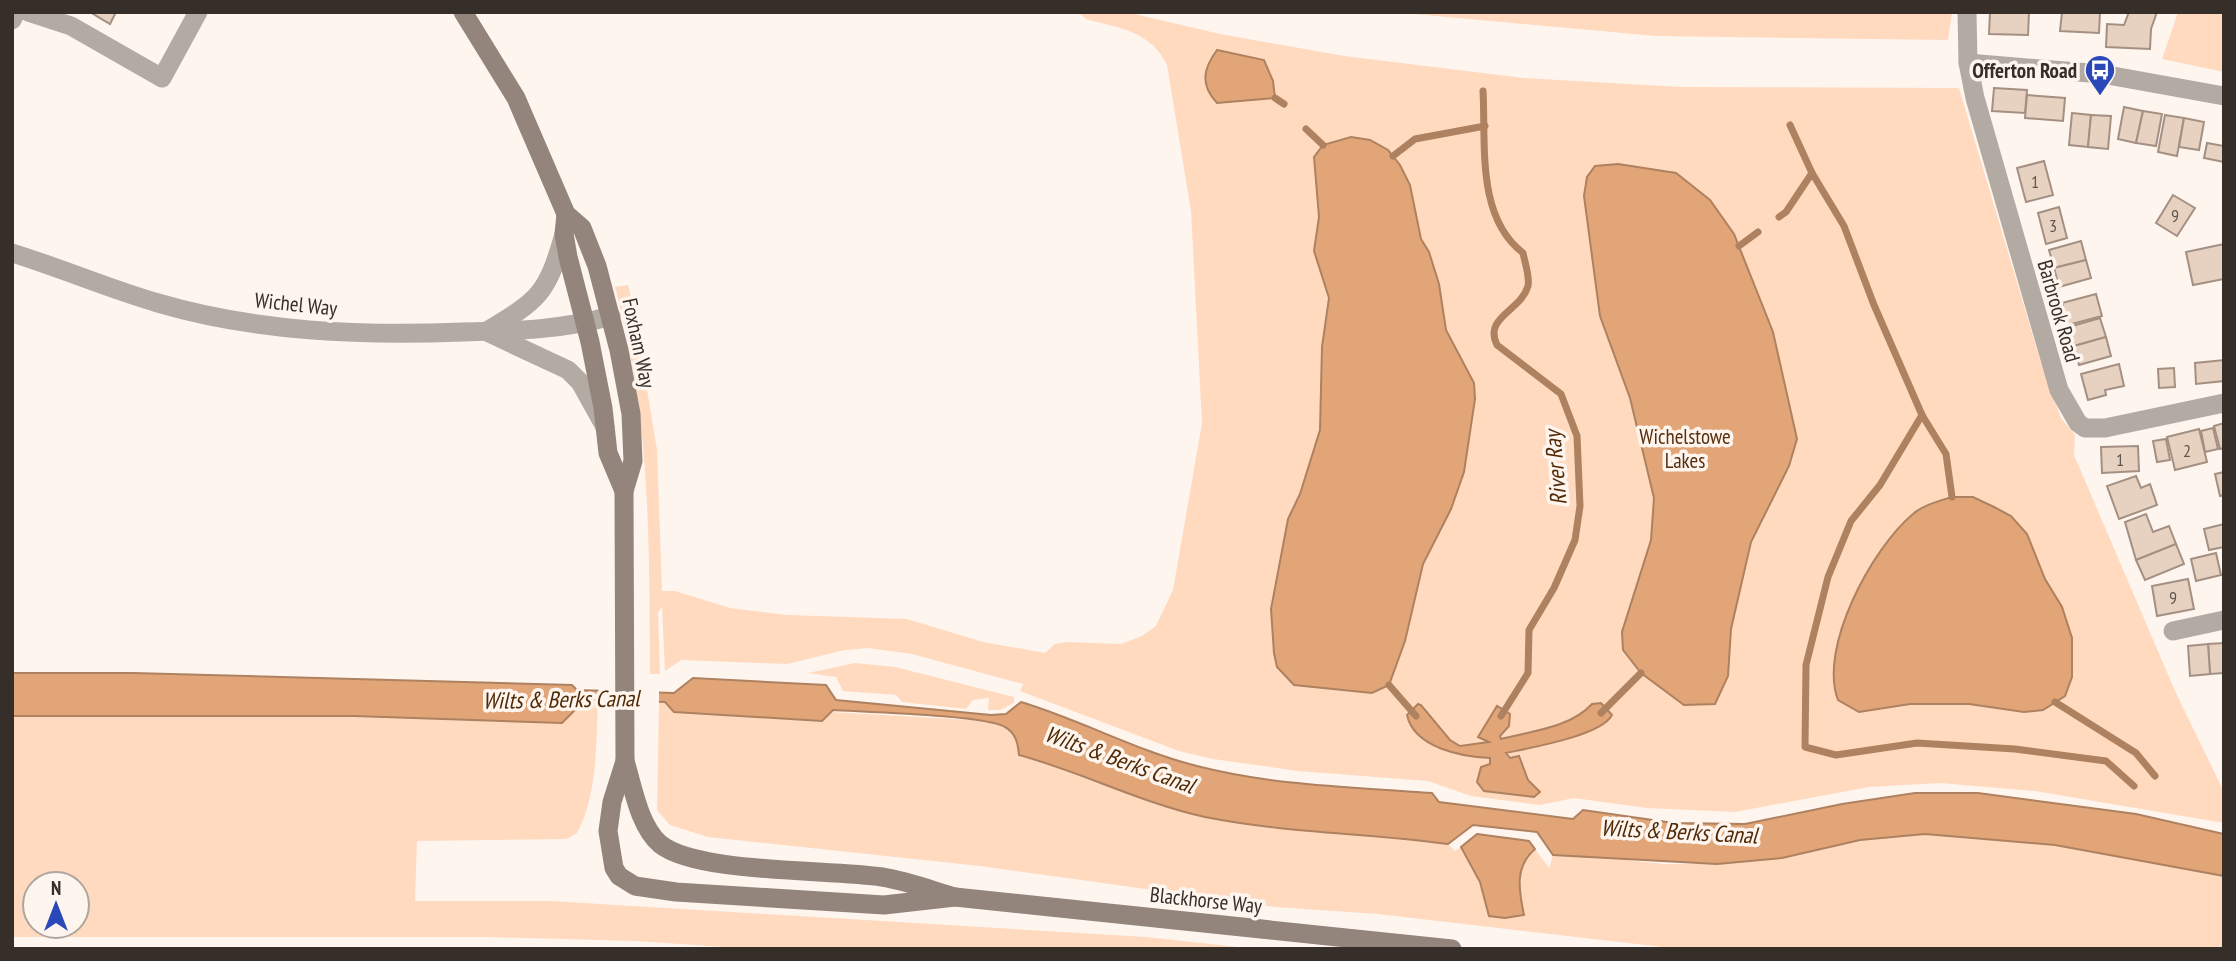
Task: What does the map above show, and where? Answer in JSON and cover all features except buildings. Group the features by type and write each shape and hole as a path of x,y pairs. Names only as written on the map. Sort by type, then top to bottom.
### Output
{"main road":[{"name":"Foxham Way","path":"463,12 516,98 565,224 586,322 608,453 624,491"},
{"name":"Foxham Way","path":"565,224 582,228 590,245 611,316 632,428 633,461 624,491 625,761 612,803 608,831 610,853 620,876 635,886"},
{"name":"Foxham Way","path":"625,761 649,830 661,845 677,853"},
{"name":"Blackhorse Way","path":"677,853 747,866 883,877 955,897 1452,949"},
{"name":"Blackhorse Way","path":"635,886 676,892 884,905 955,897"}],"street":[{"path":"12,20 16,12"},
{"path":"28,12 71,26 162,78 198,12"},
{"name":"Barbrook Road","path":"1968,12 1968,63 2048,357 2072,417 2085,428 2105,428 2224,403"},
{"path":"1968,63 2102,74 2224,96"},
{"path":"486,332 513,315 546,286 556,267 565,224"},
{"name":"Wichel Way","path":"12,253 157,303 233,320 353,332 486,332 555,328 611,316"},
{"path":"486,332 568,370 580,382 605,428"},
{"path":"2173,631 2224,620"}],"green space":[{"name":"Wichelstowe Lakes","path":"1078,12 1126,12 1220,34 1344,56 1524,78 1681,87 1959,88 2041,363 2061,418 2075,435 2074,455 2175,691 2224,792 2224,823 2035,791 1940,783 1869,787 1735,812 1647,808 1574,798 1540,805 1471,796 1428,781 1298,771 1213,759 1179,751 1020,691 1023,684 912,654 868,648 845,650 787,664 681,660 665,671 662,607 658,612 660,674 650,674 648,527 642,432 627,336 615,287 628,285 641,341 657,450 662,591 675,591 730,608 787,615 907,619 983,642 1045,653 1055,644 1068,642 1121,644 1142,636 1156,626 1173,590 1202,423 1191,211 1167,65 1143,38 1086,19"},
{"path":"1392,12 1952,12 1948,40 1656,36"},
{"path":"2178,12 2224,12 2224,72 2162,59"},
{"path":"855,663 895,667 1014,697 1014,703 1000,710 988,710 989,698 973,700 966,709 902,702 896,695 843,691 836,677 808,673"},
{"path":"585,699 598,699 592,785 584,818 577,833 566,839 417,841 415,901 550,901 1146,937 1257,949 754,949 635,941 485,937 91,937 91,870 21,870 21,937 12,937 12,716 354,716 561,723"},
{"path":"659,702 971,720 1004,726 1015,736 1019,755 1068,768 1159,805 1205,817 1267,827 1406,838 1448,844 1455,851 1461,847 1480,882 1489,916 1505,918 1524,915 1520,888 1521,871 1528,856 1535,849 1549,868 1553,855 1566,854 1665,864 1717,864 1782,858 1860,840 1925,834 2055,845 2224,876 2224,949 1680,949 1378,914 1275,907 980,866 708,837 670,825 657,810"}],"water":[{"path":"1217,50 1264,60 1273,81 1275,98 1217,103 1208,90 1205,77"},
{"path":"1351,137 1370,140 1388,150 1400,165 1410,185 1421,239 1429,252 1439,284 1446,330 1474,383 1475,399 1464,472 1451,509 1423,564 1405,641 1389,685 1372,693 1294,685 1277,667 1271,609 1288,519 1300,494 1320,430 1322,347 1329,298 1314,251 1319,217 1314,157 1323,145"},
{"path":"1618,164 1676,173 1710,200 1734,234 1773,332 1797,439 1789,466 1751,542 1731,629 1728,676 1715,704 1684,705 1641,673 1623,650 1622,632 1651,540 1654,498 1630,398 1600,316 1584,196 1587,177 1595,166"},
{"path":"1952,497 1973,497 1994,507 2011,516 2027,534 2045,579 2062,607 2072,638 2072,677 2065,696 2043,710 2024,712 1969,704 1910,704 1859,712 1838,700 1834,678 1842,627 1853,600 1881,550 1897,530 1921,508"},
{"name":"Wilts & Berks Canal","path":"12,673 133,673 572,685 577,690 674,693 693,678 826,685 836,700 991,715 1006,714 1021,702 1175,760 1226,773 1314,785 1432,793 1439,802 1573,819 1583,810 1674,823 1745,824 1842,804 1915,793 1978,793 2136,814 2224,834 2224,876 2055,845 1925,834 1860,840 1782,858 1717,864 1553,855 1537,832 1473,825 1448,844 1265,826 1181,811 1019,755 1012,732 993,723 924,715 833,710 822,721 674,712 665,702 586,699 562,723 354,716 12,716"},
{"path":"1601,703 1612,715 1594,729 1563,740 1506,753 1510,758 1519,756 1528,780 1540,792 1534,797 1484,791 1477,782 1481,767 1490,764 1490,758 1454,753 1429,743 1411,726 1407,715 1418,704 1421,705 1450,740 1460,746 1489,742 1478,737 1497,706 1510,714 1509,726 1500,736 1501,739 1561,724 1592,704"},
{"path":"1477,834 1529,841 1535,849 1528,856 1521,871 1520,888 1524,915 1505,918 1489,916 1480,882 1461,847"}],"pier":[{"path":"599,687 659,689 659,705 598,703"}],"waterway":[{"name":"River Ray","path":"1483,91 1486,178 1490,200 1497,220 1508,238 1523,253 1528,278 1524,295 1499,321 1494,335 1497,345 1561,394 1577,436 1580,506 1575,540 1554,588 1529,630 1528,673 1501,716"},
{"path":"1275,98 1284,104"},
{"path":"1790,125 1812,173 1844,226 1874,305 1922,415 1946,454 1952,497"},
{"path":"1393,156 1415,139 1485,126"},
{"path":"1306,129 1323,145"},
{"path":"1779,217 1786,212 1812,173"},
{"path":"1739,246 1758,232"},
{"path":"1922,415 1880,485 1851,521 1828,577 1806,665 1805,747 1836,755 1917,743 2015,749 2106,761 2134,786"},
{"path":"1601,713 1641,673"},
{"path":"1389,685 1416,716"},
{"path":"2055,702 2136,753 2155,776"}],"place":[{"name":"Offerton Road","path":"2100,97"}]}
